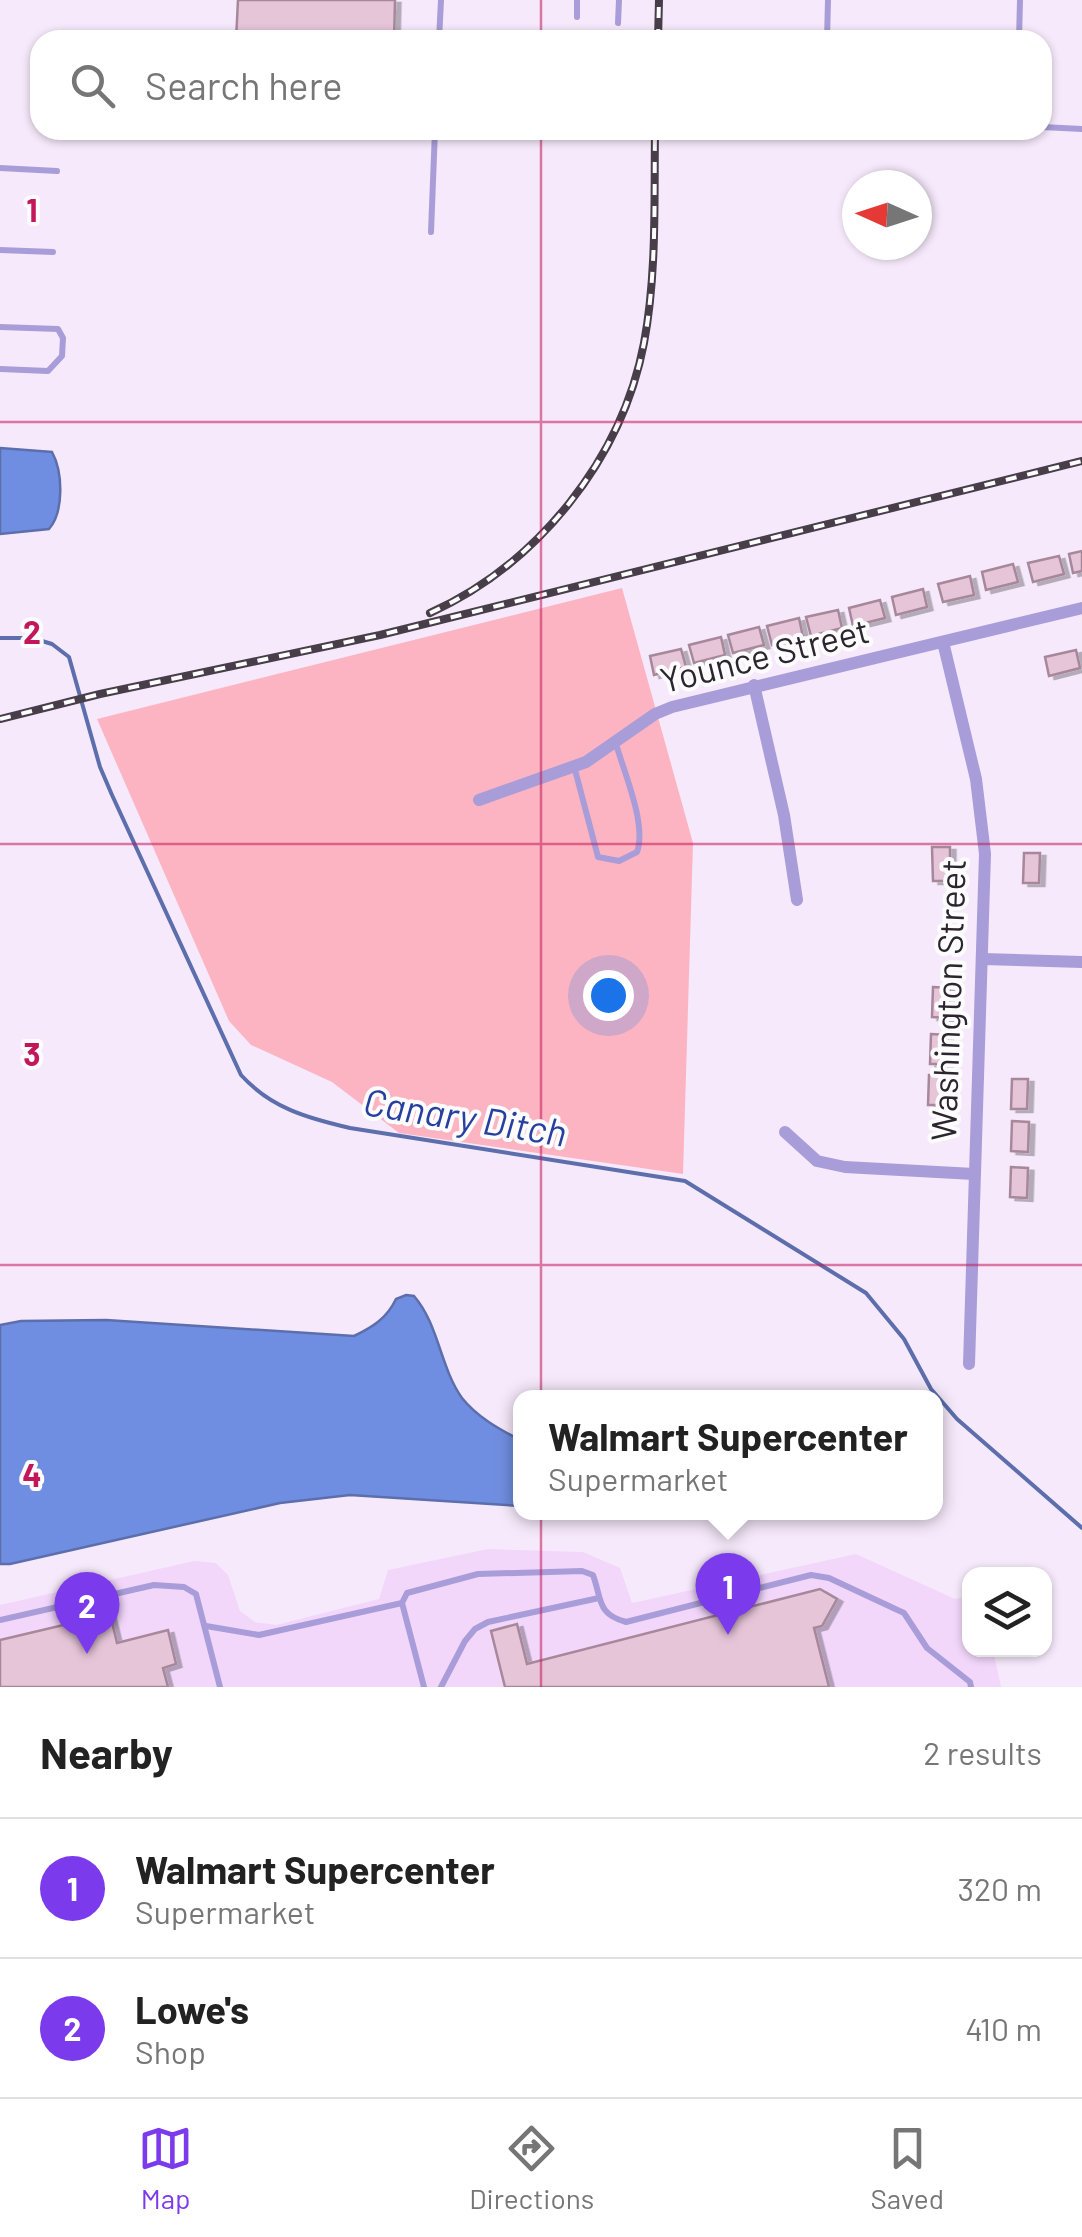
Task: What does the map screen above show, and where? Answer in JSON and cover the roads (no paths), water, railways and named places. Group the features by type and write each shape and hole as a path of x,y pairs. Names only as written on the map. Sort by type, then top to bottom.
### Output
{"street":[{"name":"Younce Street","path":"479,800 574,766 616,743 655,714 754,685 1082,608"},
{"name":"Washington Street","path":"943,642 982,818 982,959 969,1364"},
{"path":"754,685 784,815 797,900"},
{"path":"982,959 1082,962"},
{"path":"785,1132 817,1161 876,1170 974,1174"}],"lane":[{"path":"440,30 441,0"},
{"path":"577,0 577,17"},
{"path":"618,23 619,0"},
{"path":"827,30 828,0"},
{"path":"1019,30 1020,0"},
{"path":"1052,128 1082,129"},
{"path":"431,232 436,140"},
{"path":"0,168 57,171"},
{"path":"0,250 53,252"},
{"path":"0,327 58,329 63,338 62,356 48,370 0,369"},
{"path":"574,766 598,857 620,861 638,852 641,842 635,811 616,743"},
{"path":"424,1687 402,1603 407,1592 478,1574 582,1571 593,1575 599,1598 611,1618 626,1622 810,1575 829,1578 904,1613 927,1648 970,1682 971,1687"},
{"path":"0,1620 169,1584 184,1586 196,1594 220,1687"},
{"path":"441,1687 475,1629 488,1622 599,1598"},
{"path":"206,1626 259,1636 402,1603"}],"water":[{"path":"0,448 52,452 60,492 57,513 49,529 0,534"},
{"path":"414,1296 462,1398 481,1417 513,1436 513,1506 350,1495 280,1503 0,1564 0,1325 21,1321 106,1320 354,1336 379,1321 396,1299"}],"waterway":[{"name":"Canary Ditch","path":"0,638 32,638 52,644 69,657 100,767 241,1075 265,1096 291,1110 350,1128 685,1181 866,1293 904,1339 932,1390"},
{"name":"Canary Ditch","path":"943,1403 1082,1528"}],"railway":[{"path":"658,30 659,0"},
{"path":"430,613 469,592 539,537 595,466 616,427 633,386 648,317 655,140"},
{"path":"0,719 380,635 1082,461"}],"place":[{"name":"Walmart Supercenter","path":"728,1635"},
{"name":"Lowe's","path":"87,1654"}]}
